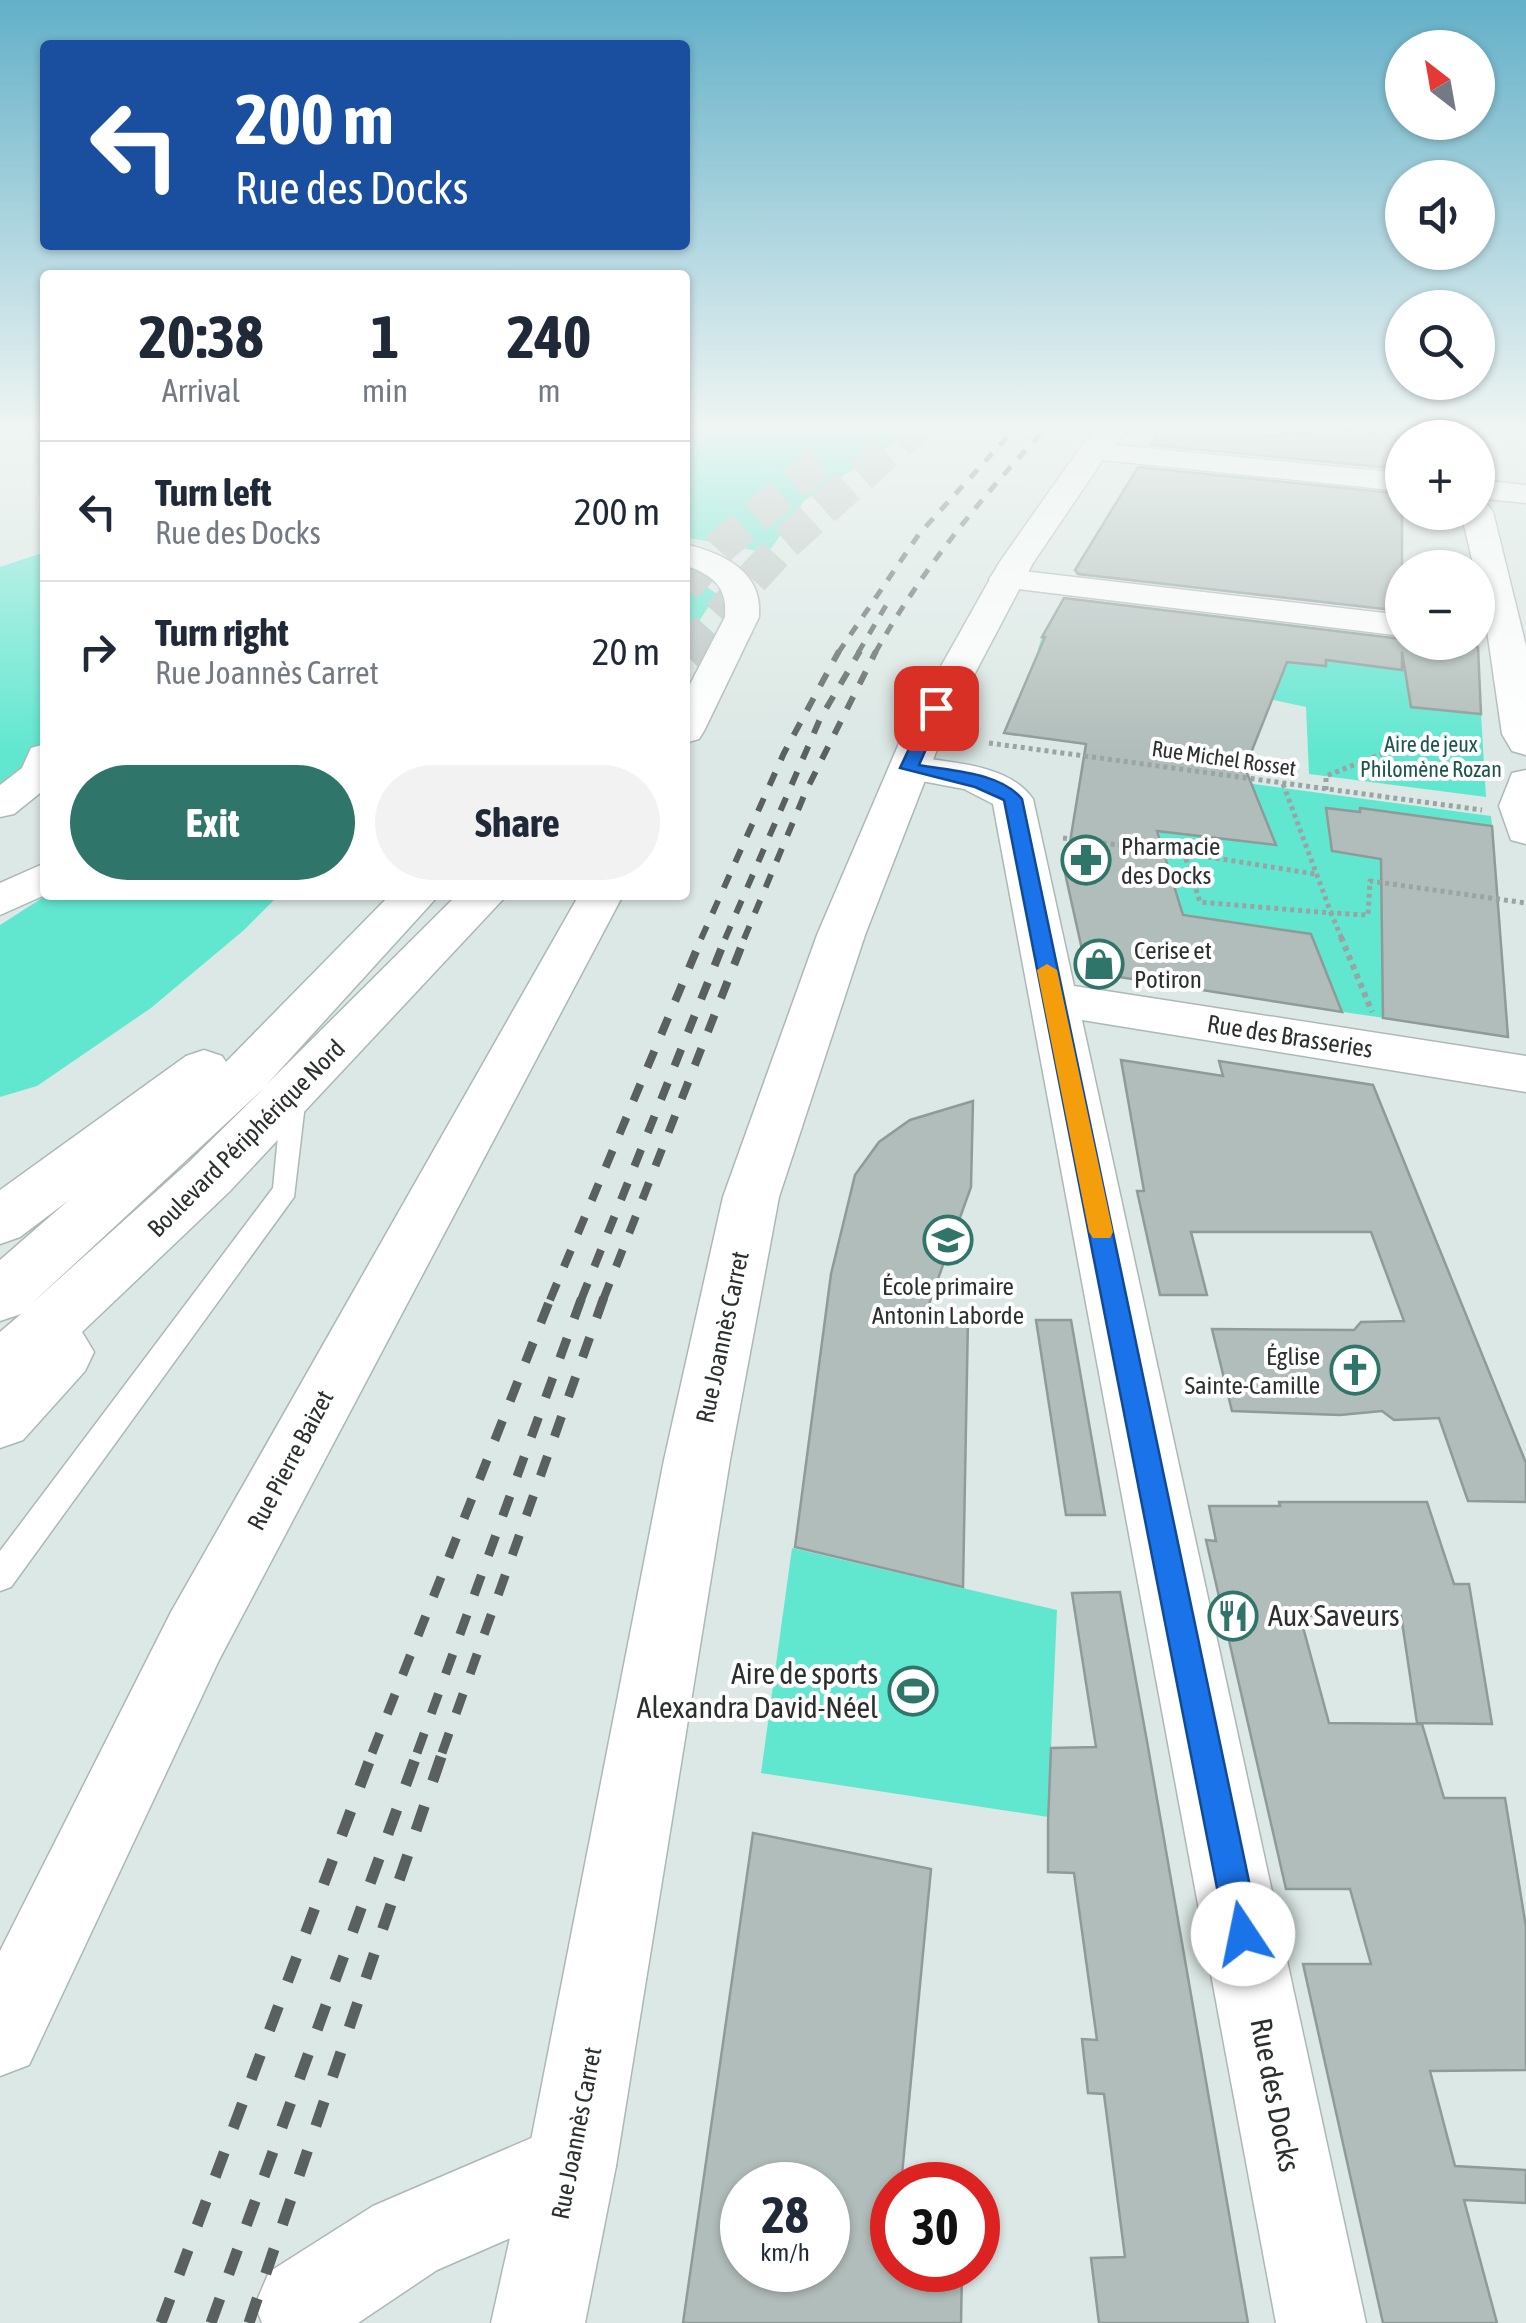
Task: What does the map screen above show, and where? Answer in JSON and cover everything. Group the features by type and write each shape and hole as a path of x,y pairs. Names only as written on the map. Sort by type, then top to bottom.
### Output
{"main road":[{"name":"Rue Joannès Carret","path":"538,2323 570,2166 697,1460 751,1197 841,934 916,752 1006,580 1039,533"},
{"path":"0,1222 235,1045 402,900"},
{"name":"Boulevard Périphérique Nord","path":"0,1296 247,1073 411,900"},
{"name":"Boulevard Périphérique Nord","path":"0,1371 118,1264 366,1019 479,900"},
{"path":"0,1420 293,1104 366,1019"},
{"path":"302,2304 418,2232 570,2166"}],"street":[{"path":"1482,533 1504,631 1520,732 1512,746"},
{"path":"690,556 724,570 739,584 746,600 742,618 690,722"},
{"path":"1006,580 1385,624"},
{"name":"Rue des Docks","path":"916,752 1006,792 1013,799 1322,2323"},
{"path":"0,806 40,773"},
{"path":"0,901 40,880"},
{"name":"Rue Pierre Baizet","path":"0,2036 195,1636 598,900"},
{"name":"Rue des Brasseries","path":"1054,1000 1526,1074"}],"lane":[{"path":"0,1576 285,1190 293,1104"}],"path":[{"path":"1326,790 1326,776 1404,744 1512,746"},
{"name":"Rue Michel Rosset","path":"916,752 1283,784 1487,811 1505,804 1524,806"},
{"path":"1283,784 1331,914 1378,1025"},
{"path":"1020,831 1316,874"},
{"path":"1184,853 1200,902 1368,915 1370,881 1526,903"}],"green space":[{"path":"690,533 782,533 768,553 690,538"},
{"path":"40,554 40,794 15,781 0,791 0,567"},
{"path":"690,575 717,594 690,634"},
{"name":"Aire de jeux Philomène Rozan","path":"1326,633 1377,636 1381,667 1405,670 1411,707 1481,714 1486,797 1309,774 1306,707 1038,649 1042,637 1325,666"},
{"path":"1084,761 1491,816 1492,826 1361,808 1360,812 1326,808 1330,833 1339,853 1496,876 1498,911 1405,1021 1343,1012 1311,934 1210,919 1186,925 1075,817 1274,845"},
{"path":"40,899 274,900 151,1008 37,1086 0,1097 0,925"},
{"name":"Aire de sports Alexandra David-Néel","path":"792,1548 1057,1610 1048,1817 761,1773"}],"building":[{"path":"1097,533 1402,533 1402,550 1385,550 1385,609 1078,574 1075,570"},
{"path":"1064,598 1385,637 1385,660 1402,660 1402,670 1326,660 1326,666 1287,662 1245,768 1276,845 1157,831 1183,915 1311,934 1342,1012 1087,972 1065,873 1086,744 1004,733 1042,637"},
{"path":"1403,660 1479,660 1481,714 1411,707"},
{"path":"1326,808 1360,812 1360,808 1492,826 1508,1037 1383,1018 1381,859 1332,851"},
{"path":"1121,1060 1223,1076 1219,1061 1373,1085 1526,1463 1526,1502 1468,1501 1439,1418 1394,1420 1382,1411 1340,1415 1232,1411 1212,1329 1354,1330 1361,1322 1404,1321 1371,1232 1191,1232 1207,1295 1160,1295 1137,1191 1144,1191"},
{"path":"973,1101 971,1187 925,1315 968,1317 963,1587 795,1547 831,1274 855,1175 879,1142 910,1120"},
{"path":"1036,1320 1071,1320 1105,1515 1066,1515"},
{"path":"1279,1502 1427,1502 1454,1584 1469,1584 1492,1724 1417,1723 1401,1615 1300,1616 1329,1723 1422,1724 1444,1798 1505,1798 1526,1927 1526,2070 1430,2071 1455,2166 1526,2170 1526,2203 1464,2200 1497,2323 1383,2323 1303,1964 1371,1964 1350,1889 1286,1889 1206,1540 1216,1541 1209,1506 1280,1506"},
{"path":"1120,1592 1248,2323 1099,2323 1091,2258 1125,2257 1104,2094 1088,2093 1082,2039 1097,2040 1074,1873 1048,1872 1048,1823 1051,1748 1096,1747 1072,1593"},
{"path":"753,1833 931,1869 903,2162 870,2162 870,2292 962,2292 961,2323 683,2323"}],"tunnel":[{"path":"690,581 736,533"},
{"path":"690,647 796,533"}],"railway":[{"path":"838,653 920,533"},
{"path":"875,653 955,533"},
{"path":"858,653 891,597"},
{"path":"701,939 784,753 839,651"},
{"path":"725,939 820,719 860,651"},
{"path":"744,939 806,791 875,653"},
{"path":"550,1300 702,937"},
{"path":"581,1300 726,937"},
{"path":"603,1300 745,937"},
{"path":"372,1753 551,1297"},
{"path":"417,1753 582,1297"},
{"path":"442,1753 604,1297"},
{"path":"161,2323 373,1751"},
{"path":"211,2323 418,1751"},
{"path":"249,2323 443,1751"}],"slow traffic":[{"path":"1047,970 1101,1232"}],"place":[{"name":"Pharmacie des Docks","path":"1086,860"},
{"name":"Cerise et Potiron","path":"1099,964"},
{"name":"École primaire Antonin Laborde","path":"948,1240"},
{"name":"Église Sainte-Camille","path":"1355,1370"},
{"name":"Aux Saveurs","path":"1233,1616"},
{"name":"Aire de sports Alexandra David-Néel","path":"913,1691"}],"route":[{"path":"936,708 909,768 980,782 1006,792 1013,799 1243,1934"}]}
